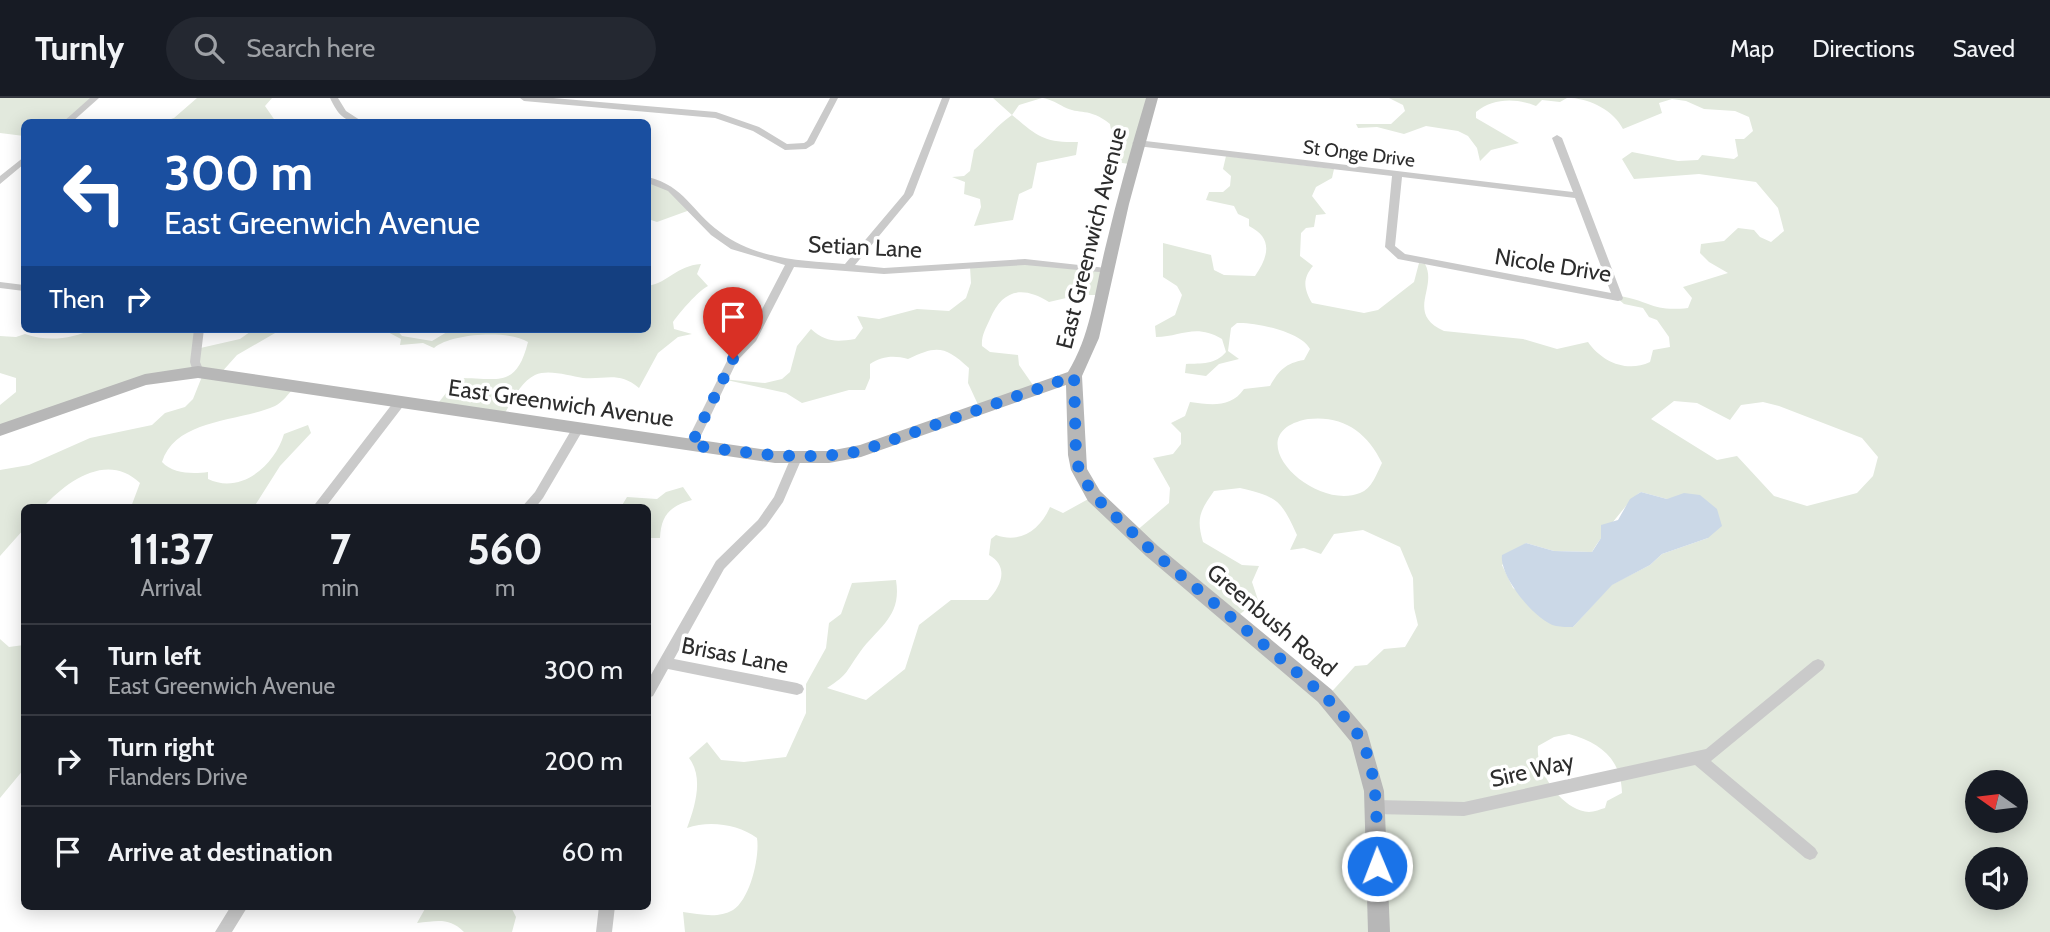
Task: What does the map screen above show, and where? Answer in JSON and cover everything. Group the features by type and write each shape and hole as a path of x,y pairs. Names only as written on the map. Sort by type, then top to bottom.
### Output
{"street":[{"path":"70,119 95,98"},
{"path":"334,98 342,113 353,119"},
{"path":"524,98 614,101 727,117 756,129 777,144 795,148 811,142 834,98"},
{"path":"849,267 908,195 946,98"},
{"name":"East Greenwich Avenue","path":"0,430 145,380 198,372 577,430 796,458 829,457 861,451 1074,376 1083,363 1137,143 1152,98"},
{"name":"Nicole Drive","path":"1397,176 1390,236 1391,247 1402,257 1618,298 1557,138"},
{"name":"St Onge Drive","path":"1137,143 1397,176 1577,195"},
{"path":"0,181 21,163"},
{"name":"Setian Lane","path":"651,181 671,189 723,240 750,253 791,263 917,271 1025,262 1106,271"},
{"path":"691,445 729,367 752,338 791,263"},
{"path":"0,285 21,288"},
{"path":"198,372 195,362 199,333"},
{"name":"Greenbush Road","path":"1074,376 1076,455 1085,482 1115,518 1325,696 1349,722 1367,757 1375,807 1379,932"},
{"path":"321,504 400,402"},
{"path":"531,504 539,495 577,430"},
{"path":"651,687 720,565 762,523 779,499 796,458"},
{"name":"Brisas Lane","path":"665,663 797,688"},
{"name":"Sire Way","path":"1375,807 1464,808 1710,755 1818,665"},
{"path":"1697,758 1810,853"},
{"path":"223,932 237,910"},
{"path":"604,932 607,910"}],"shaded area":[{"path":"0,98 94,98 70,119 21,119 21,136 0,133"},
{"path":"197,98 272,98 265,106 274,119 171,119"},
{"path":"993,98 1042,98 1019,105 1012,115"},
{"path":"1043,98 1151,98 1129,164 1109,161 1113,142 1110,124 1096,115 1069,109"},
{"path":"1389,98 1567,98 1560,102 1542,100 1536,106 1513,101 1497,102 1476,112 1476,118 1519,143 1491,150 1480,161 1477,148 1468,136 1458,131 1426,126 1404,134 1377,127 1358,128 1356,124 1391,124 1405,111 1403,105"},
{"path":"1571,98 2050,98 2050,932 685,932 683,912 721,914 739,905 749,887 758,846 757,838 741,829 714,824 687,828 697,792 696,774 689,758 707,742 721,760 744,762 786,757 806,713 806,684 826,648 829,623 841,614 852,583 896,580 896,603 887,620 843,675 827,688 866,700 905,669 919,625 951,600 988,600 997,589 1001,570 989,555 991,539 996,535 1013,538 1021,536 1041,522 1050,507 1063,513 1092,497 1135,532 1169,503 1170,488 1153,458 1173,454 1181,444 1181,433 1171,423 1185,416 1190,402 1227,402 1244,389 1270,386 1284,368 1304,360 1310,349 1298,338 1266,326 1237,323 1231,328 1228,351 1239,359 1219,364 1206,376 1185,373 1186,364 1208,362 1222,356 1226,352 1222,339 1196,331 1156,337 1155,326 1175,315 1182,295 1177,286 1163,277 1163,243 1211,255 1214,270 1224,275 1255,276 1266,255 1265,242 1257,231 1249,226 1249,219 1238,214 1234,206 1206,200 1209,192 1223,192 1230,186 1231,176 1223,169 1226,156 1334,169 1332,178 1316,187 1312,196 1326,214 1316,215 1314,227 1306,228 1301,233 1300,256 1313,266 1305,284 1312,303 1364,313 1378,310 1414,282 1419,263 1425,264 1428,273 1424,308 1426,316 1444,331 1523,339 1557,349 1588,342 1600,355 1624,366 1650,362 1653,350 1670,347 1669,337 1657,320 1649,317 1643,308 1624,304 1617,298 1630,298 1667,309 1688,308 1692,298 1683,287 1728,273 1700,253 1701,244 1724,241 1738,228 1754,230 1760,237 1771,242 1784,231 1778,208 1756,182 1699,174 1634,179 1622,159 1632,152 1678,161 1698,160 1702,155 1734,159 1738,156 1735,139 1744,139 1753,131 1749,117 1735,111 1704,109 1686,101 1672,99 1659,103 1662,113 1623,129 1614,117 1594,104","holes":["1674,401 1697,403 1730,420 1741,405 1763,402 1779,406 1862,438 1878,457 1873,476 1857,493 1807,506 1774,496 1737,456 1717,460 1651,419","1321,418 1343,423 1361,434 1376,452 1382,463 1376,476 1364,491 1341,496 1321,491 1303,482 1288,468 1279,454 1278,439 1287,427 1308,419","1240,488 1263,494 1277,502 1287,514 1297,535 1290,550 1304,548 1321,554 1334,534 1363,530 1400,547 1413,578 1414,608 1418,625 1405,647 1384,649 1367,665 1355,666 1326,698 1235,618 1258,600 1252,582 1259,566 1242,565 1203,542 1200,521 1214,491","1641,492 1667,499 1677,498 1708,538 1662,554 1650,565 1611,585 1573,627 1513,588 1502,565 1526,543 1554,551 1592,552 1608,528","1569,734 1600,748 1618,771 1622,793 1607,801 1605,808 1593,812 1569,805 1552,788 1538,756 1538,746 1554,737"]},
{"path":"1012,115 1041,137 1078,142 1076,155 1037,163 1032,188 1019,194 1013,220 974,226 981,207 980,199 964,194 965,182 952,177 964,176 970,171 974,150"},
{"path":"651,182 675,193 690,210 657,222 651,220"},
{"path":"1022,262 1102,271 1100,295 1079,295 1049,302 1030,293 1014,293 1007,296 995,309 984,332 982,346 990,352 1018,355 1019,365 1035,388 980,409 968,383 969,368 953,355 940,350 926,351 908,359 879,359 870,364 870,378 865,390 849,390 802,403 786,393 722,379 765,383 782,379 790,372 797,346 811,329 826,339 848,340 855,339 863,328 857,316 879,319 917,309 949,311 966,298 971,283 970,267"},
{"path":"701,264 697,274 708,286 694,297 673,322 674,329 692,334 678,337 658,353 639,388 625,380 612,377 583,378 541,373 525,383 502,418 439,402 458,378 495,379 511,374 518,367 528,342 508,336 481,335 454,339 434,348 423,343 400,345 401,339 390,333 432,341 445,333 651,333 651,285 692,265"},
{"path":"197,333 196,349 240,339 248,333 275,333 237,355 220,374 295,387 275,406 194,429 181,437 169,448 162,462 172,469 190,473 208,472 208,479 233,483 244,480 265,466 280,445 284,434 308,425 311,433 280,466 256,504 132,504 140,483 128,474 102,470 76,479 46,504 21,504 21,532 0,556 0,470 29,465 90,438 152,425 165,413 185,407 193,399 203,374 167,374 0,429 0,405 16,392 16,378 0,373 0,336 16,337 25,334 59,338 77,335"},
{"path":"683,487 692,500 672,509 662,523 660,538 651,538 651,504 623,504 627,497 657,499 666,492"},
{"path":"0,639 9,647 21,645 21,773 0,798"},
{"path":"424,910 512,910 516,917 512,932 464,932 448,922 417,923"}],"water":[{"path":"1641,492 1667,499 1684,493 1700,495 1717,509 1722,526 1708,538 1662,554 1650,565 1612,585 1573,627 1556,626 1538,616 1512,585 1506,574 1502,555 1526,543 1554,551 1592,552 1601,538 1601,525 1618,520 1630,499"}],"route":[{"path":"733,359 691,445 775,457 829,457 861,451 1074,376 1076,455 1079,470 1094,496 1152,551 1325,696 1360,738 1371,771 1374,791 1377,866"}]}
